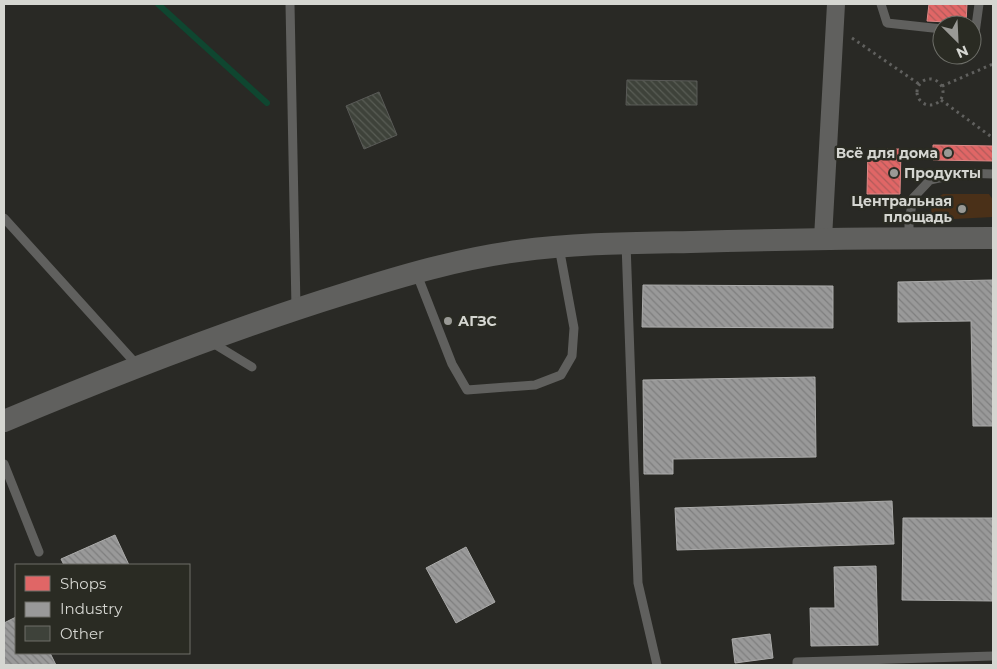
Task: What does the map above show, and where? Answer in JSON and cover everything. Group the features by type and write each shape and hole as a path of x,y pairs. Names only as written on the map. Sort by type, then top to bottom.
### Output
{"street":[{"path":"823,238 836,4"},
{"path":"4,421 138,366 296,309 416,272 485,256 559,247 626,243 823,238 993,238"}],"lane":[{"path":"290,4 296,309"},
{"path":"881,4 887,23 932,29"},
{"path":"909,238 909,222 913,198 930,180 961,173 993,174"},
{"path":"4,218 138,366"},
{"path":"626,243 638,583 657,665"},
{"path":"416,272 452,364 467,390 535,385 561,375 572,356 574,328 559,247"},
{"path":"207,340 252,367"},
{"path":"4,464 39,552"},
{"path":"797,665 796,662 993,656"}],"path":[{"path":"835,26 919,84"},
{"path":"942,86 993,64"},
{"path":"928,78 938,81 944,90 941,100 932,106 922,103 916,94 919,84 928,78"},
{"path":"941,100 993,138"}],"shaded area":[{"name":"Центральная площадь","path":"943,194 989,194 993,200 993,217 934,220 931,216 932,201"}],"building: Shops":[{"path":"929,4 967,4 966,15 932,15 932,21 927,21"},
{"path":"933,145 993,146 993,161 933,160"},
{"path":"868,149 901,149 900,194 867,194"}],"building: Industry":[{"path":"993,280 993,426 973,426 971,321 898,322 898,282"},
{"path":"643,285 833,286 833,328 642,327"},
{"path":"815,377 816,457 673,459 673,474 644,474 643,380"},
{"path":"892,501 894,544 677,550 675,508"},
{"path":"903,518 993,518 993,601 902,600"},
{"path":"115,535 129,564 64,564 61,559"},
{"path":"466,547 495,602 456,623 426,568"},
{"path":"876,566 878,645 811,646 810,608 835,608 834,567"},
{"path":"15,618 15,654 50,654 56,665 4,665 4,623"},
{"path":"770,634 773,658 735,663 732,639"}],"building: Other":[{"path":"627,80 697,81 697,105 626,105"},
{"path":"379,92 397,135 364,149 346,106"}],"waterway":[{"path":"158,4 267,103"}],"place":[{"name":"Всё для дома","path":"948,153"},
{"name":"Продукты","path":"894,173"},
{"name":"Центральная площадь","path":"962,209"},
{"name":"АГЗС","path":"448,321"}]}
